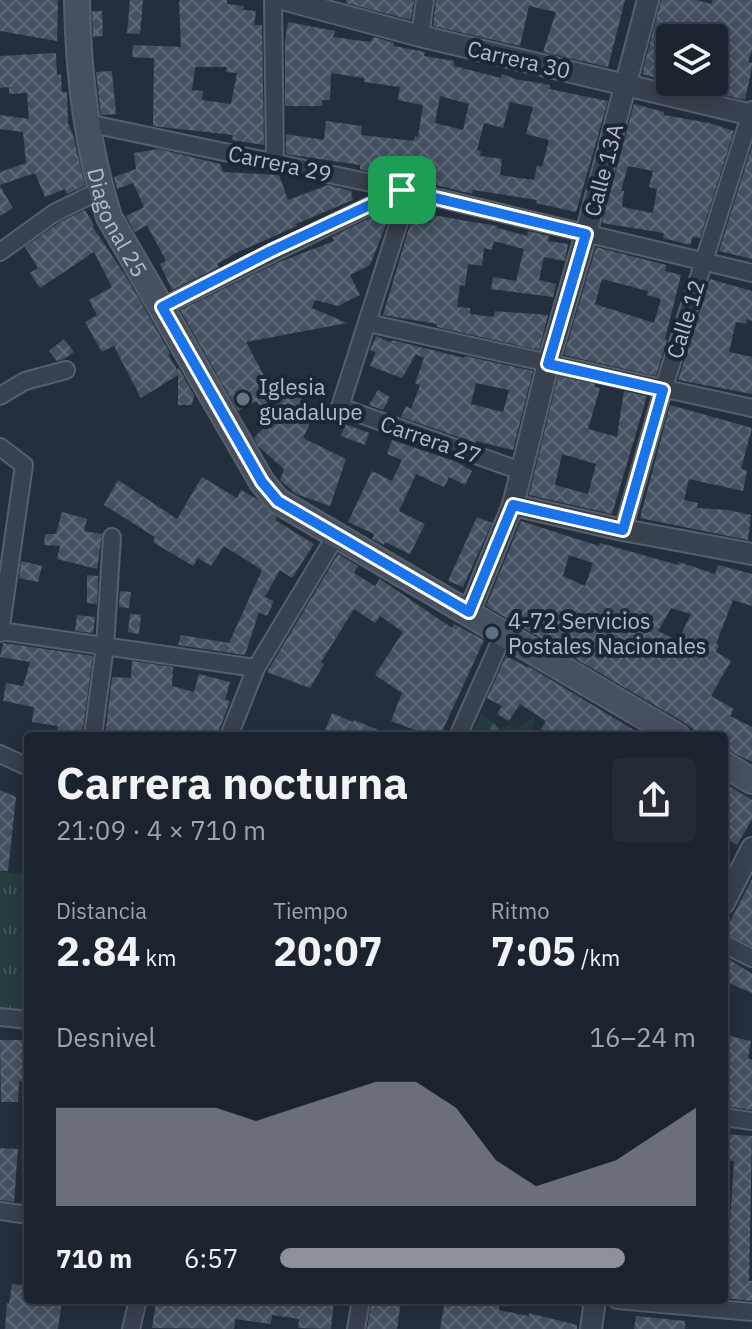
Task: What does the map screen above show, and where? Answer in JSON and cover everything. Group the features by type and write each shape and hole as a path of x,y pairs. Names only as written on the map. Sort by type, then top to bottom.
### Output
{"main road":[{"name":"Diagonal 25","path":"77,0 78,49 87,123 109,217 262,482 278,501 337,534"},
{"path":"337,534 670,732"},
{"path":"728,766 752,781"}],"street":[{"path":"273,0 275,162"},
{"name":"Carrera 30","path":"286,0 420,36 751,113"},
{"path":"420,36 425,0"},
{"name":"Calle 13A","path":"469,612 513,505 548,364 648,0"},
{"name":"Calle 12","path":"623,530 663,390 751,113"},
{"name":"Carrera 29","path":"87,123 406,190 752,273"},
{"path":"0,252 54,213 101,190"},
{"path":"162,307 271,251 406,190"},
{"path":"406,190 368,323 752,408"},
{"name":"Carrera 27","path":"368,323 340,407 521,471"},
{"path":"0,396 25,381 66,370"},
{"path":"0,447 24,465 0,632 256,668"},
{"path":"513,505 752,554"},
{"path":"231,732 256,668 337,534"},
{"path":"94,732 105,646 112,537"},
{"path":"460,732 504,633"},
{"path":"0,754 24,765"},
{"path":"728,895 752,848"},
{"path":"728,946 752,958"},
{"path":"0,1017 24,1020"},
{"path":"728,1118 752,1121"},
{"path":"0,1211 24,1214"},
{"path":"131,1329 137,1304"},
{"path":"356,1329 360,1304"},
{"path":"591,1329 594,1304"},
{"path":"662,1304 752,1312"}],"green space":[{"path":"481,714 500,728 511,725 517,729 535,715 531,732 473,732"},
{"path":"0,872 24,874 24,1016 0,1013"}],"building":[{"path":"0,0 58,0 57,41 0,31"},
{"path":"130,0 143,0 140,34 127,33"},
{"path":"179,0 227,0 227,4 256,11 254,25 262,25 264,145 232,140 233,135 153,126 154,58 132,57 133,45 181,47","holes":["195,67 227,67 226,72 237,73 231,104 202,100 203,91 192,90"]},
{"path":"346,0 414,0 411,20 346,3"},
{"path":"436,0 625,0 608,67 543,52 556,12 529,6 520,46 433,26"},
{"path":"661,0 696,0 711,4 713,0 752,0 752,50 748,62 752,63 752,67 745,100 728,96 728,24 656,24 656,78 642,74"},
{"path":"92,11 102,11 103,36 93,37"},
{"path":"288,22 335,31 333,37 370,42 374,37 394,43 394,46 425,52 424,56 454,61 454,66 501,78 502,74 550,85 549,89 608,101 576,212 536,203 537,200 473,190 472,194 406,177 408,171 378,168 377,172 366,171 360,169 360,165 286,154 286,134 324,140 326,121 362,126 361,135 414,141 415,136 418,137 423,105 398,100 400,87 331,73 330,100 322,100 322,106 285,106","holes":["440,96 469,104 463,130 435,123","510,102 533,107 526,134 549,140 542,167 537,166 534,180 500,175 502,159 480,156 481,151 477,150 484,123 503,128"]},
{"path":"56,53 57,75 61,74 62,92 67,92 68,123 85,186 67,194 65,189 45,197 35,173 0,185 0,172 26,163 23,132 0,129 0,115 29,119 27,93 9,94 9,87 0,88 0,56"},
{"path":"112,71 116,114 101,115 96,72"},
{"path":"634,104 664,112 664,115 734,131 700,238 693,237 690,245 663,238 664,233 602,223","holes":["628,166 653,171 649,187 657,189 653,213 622,207 624,191 621,191"]},
{"path":"752,146 752,259 719,251"},
{"path":"159,149 220,164 223,172 279,175 288,200 328,185 351,191 353,200 236,253 217,264 219,267 172,290 160,264 166,261 147,225 135,232 126,216 144,207 133,183 117,189 114,177 136,169 134,153"},
{"path":"0,186 13,208 0,216"},
{"path":"85,210 194,395 192,405 178,405 178,375 141,398 114,346 102,352 85,322 97,315 89,300 112,287 94,252 40,288 30,273 38,268 25,247 60,222"},
{"path":"385,210 390,215 370,265 350,275 360,295 338,306 315,300 312,308 347,323 246,342 269,385 280,376 322,415 314,424 310,423 303,438 346,459 330,506 296,494 280,480 284,469 258,446 254,438 272,419 256,401 238,411 180,310 277,263 334,241 332,237"},
{"path":"432,215 497,226 527,236 528,231 549,236 548,241 568,244 565,261 544,257 539,280 556,284 553,297 491,289 493,277 516,281 524,249 494,241 492,250 484,248 482,266 468,264 465,286 460,285 457,307 470,308 470,314 494,317 495,311 548,315 539,350 437,327 437,324 383,315 412,218 431,223"},
{"path":"596,247 666,265 665,271 681,275 656,376 564,355","holes":["602,279 648,291 647,295 661,299 654,323 595,304"]},
{"path":"710,279 752,291 752,321 747,319 746,324 736,322 729,352 752,357 752,394 678,380"},
{"path":"376,336 398,346 392,340 533,371 513,450 476,443 401,417 406,406 411,409 420,385 415,383 424,358 416,354 402,378 370,366 376,352 370,350","holes":["476,383 509,390 503,412 471,404"]},
{"path":"64,339 74,352 57,361 49,351"},
{"path":"558,376 595,384 594,387 600,388 588,429 617,437 624,391 647,396 612,514 529,495","holes":["562,454 596,464 588,494 555,485"]},
{"path":"378,390 390,397 383,410 369,405"},
{"path":"670,405 752,428 741,469 747,471 743,491 689,479 684,500 698,503 697,508 751,515 748,540 640,518"},
{"path":"345,424 369,433 365,445 341,436"},
{"path":"392,440 457,462 472,471 465,485 449,477 444,487 416,474 399,511 425,524 410,554 372,539 374,534 348,522 372,471 392,481 402,460 387,454"},
{"path":"202,477 237,498 241,490 257,499 277,518 275,520 314,544 292,578 280,570 265,597 274,601 267,616 259,612 245,655 178,645 181,635 229,643 262,570 224,546 211,566 198,558 193,566 153,542 155,537 104,505 118,480 177,519"},
{"path":"62,512 87,519 84,531 102,534 97,569 57,559 60,546 44,545 45,534 56,534"},
{"path":"477,517 492,523 463,587 448,581"},
{"path":"521,521 599,546 600,543 678,565 679,562 715,574 718,565 752,574 752,606 733,600 716,644 719,645 716,652 731,661 711,696 734,709 730,716 752,727 752,762 728,750 728,732 697,732 486,606","holes":["569,555 593,563 585,586 563,576","671,608 691,614 678,641 658,631"]},
{"path":"338,554 358,566 354,573 375,586 380,579 452,628 454,624 484,640 442,732 420,732 391,721 402,693 375,675 403,632 380,616 375,623 354,609 321,662 324,664 310,688 267,672"},
{"path":"21,561 42,566 38,582 19,578"},
{"path":"87,575 98,576 97,604 87,603"},
{"path":"120,591 131,592 129,608 119,607"},
{"path":"130,614 141,615 139,634 128,632"},
{"path":"77,615 95,617 93,633 75,631"},
{"path":"3,643 93,656 83,732 57,732 58,726 32,722 34,707 3,701 6,683 23,686 30,662 0,657"},
{"path":"506,656 637,732 543,732 540,730 546,721 520,704 509,721 497,714 502,706 487,698"},
{"path":"132,661 173,667 172,686 194,692 199,674 230,682 225,700 230,701 218,732 105,732 112,677 131,678"},
{"path":"332,713 383,732 325,732"},
{"path":"728,785 752,800 752,819 737,845 728,839"},
{"path":"0,790 16,797 8,871 0,871"},
{"path":"752,879 752,946 728,935 728,925"},
{"path":"728,959 752,974 752,993 728,983"},
{"path":"729,1036 751,1041 748,1058 752,1060 752,1110 728,1107 731,1061 728,1061"},
{"path":"0,1040 24,1040 24,1081 19,1081 18,1102 1,1102"},
{"path":"728,1134 752,1136 749,1281 752,1281 752,1301 728,1298 728,1222 734,1161 728,1160"},
{"path":"0,1148 18,1149 14,1202 0,1200"},
{"path":"12,1284 24,1286 24,1304 61,1304 58,1329 5,1329"},
{"path":"156,1304 334,1304 331,1329 298,1328 299,1319 272,1315 271,1324 235,1319 234,1329 152,1328"},
{"path":"371,1304 400,1304 397,1329 367,1329"},
{"path":"444,1304 499,1306 499,1310 529,1316 529,1313 577,1325 577,1329 440,1329"},
{"path":"636,1316 685,1321 685,1329 634,1329"}],"place":[{"name":"Iglesia guadalupe","path":"243,399"},
{"name":"4-72 Servicios Postales Nacionales","path":"492,633"}],"route":[{"path":"402,190 586,234 548,364 663,390 623,530 513,505 469,612 278,501 262,482 162,307 271,251 402,190"}]}
